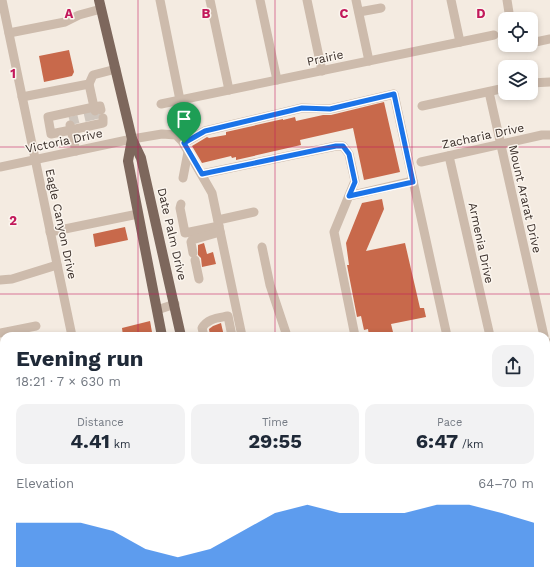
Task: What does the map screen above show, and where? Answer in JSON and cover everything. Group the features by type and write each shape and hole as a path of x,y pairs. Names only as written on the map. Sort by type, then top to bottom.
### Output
{"main road":[{"name":"Date Palm Drive","path":"100,5 132,139 140,158 180,332"},
{"name":"Date Palm Drive","path":"132,139 128,161 161,332"}],"street":[{"name":"Eagle Canyon Drive","path":"2,0 71,332"},
{"path":"160,0 180,100"},
{"path":"210,0 229,90"},
{"path":"260,0 277,80"},
{"path":"307,0 322,71"},
{"path":"356,0 369,61"},
{"path":"452,0 460,42"},
{"path":"506,0 509,12"},
{"path":"9,34 65,22 100,5"},
{"path":"359,12 381,8"},
{"name":"Prairie","path":"161,104 494,35"},
{"path":"538,42 550,39"},
{"path":"76,151 84,118 89,84 93,75 116,69"},
{"path":"538,83 550,82"},
{"path":"22,97 89,84"},
{"path":"422,106 498,90"},
{"name":"Mount Ararat Drive","path":"489,92 543,332"},
{"path":"241,332 212,193 184,143 205,131 302,108 330,109 394,94 446,332"},
{"name":"Victoria Drive","path":"0,167 132,139 169,134 176,135 184,143"},
{"name":"Zacharia Drive","path":"421,162 542,135 550,135"},
{"path":"202,174 336,146 343,146 349,154 355,182 334,232 354,332"},
{"path":"183,178 188,152"},
{"name":"Armenia Drive","path":"449,156 489,332"},
{"path":"349,196 413,182"},
{"path":"181,204 180,208 185,233 219,226"},
{"path":"198,279 191,242 192,240 219,226 254,212"},
{"path":"50,232 138,214"},
{"path":"262,247 270,284 286,332"},
{"path":"0,280 57,265"},
{"path":"157,310 175,304"},
{"path":"203,332 202,328 205,323 228,316 231,332"},
{"path":"230,326 240,324"},
{"path":"5,332 36,326"}],"building":[{"path":"69,50 74,72 72,76 44,82 39,56"},
{"path":"384,102 400,172 364,180 353,128 300,140 301,145 236,160 236,157 232,158 231,156 202,163 192,146 207,137 209,138 226,135 226,132 295,117 296,121 323,115 331,115"},
{"path":"382,199 384,209 366,251 405,243 420,308 424,308 426,317 391,324 393,332 368,332 368,329 364,330 361,316 357,317 347,265 349,265 346,243 362,203"},
{"path":"125,227 128,240 95,247 93,234"},
{"path":"204,243 207,254 213,252 216,264 202,267 201,258 198,255 198,245"},
{"path":"150,321 152,332 122,332 122,328"},
{"path":"221,323 223,332 209,332 209,329"}],"tunnel":[{"path":"95,111 97,119"},
{"path":"88,112 90,121"},
{"path":"73,116 75,124"}],"route":[{"path":"394,94 413,182 349,196 355,182 349,154 343,146 336,146 202,174 184,143 205,131 302,108 330,109 394,94"}]}
